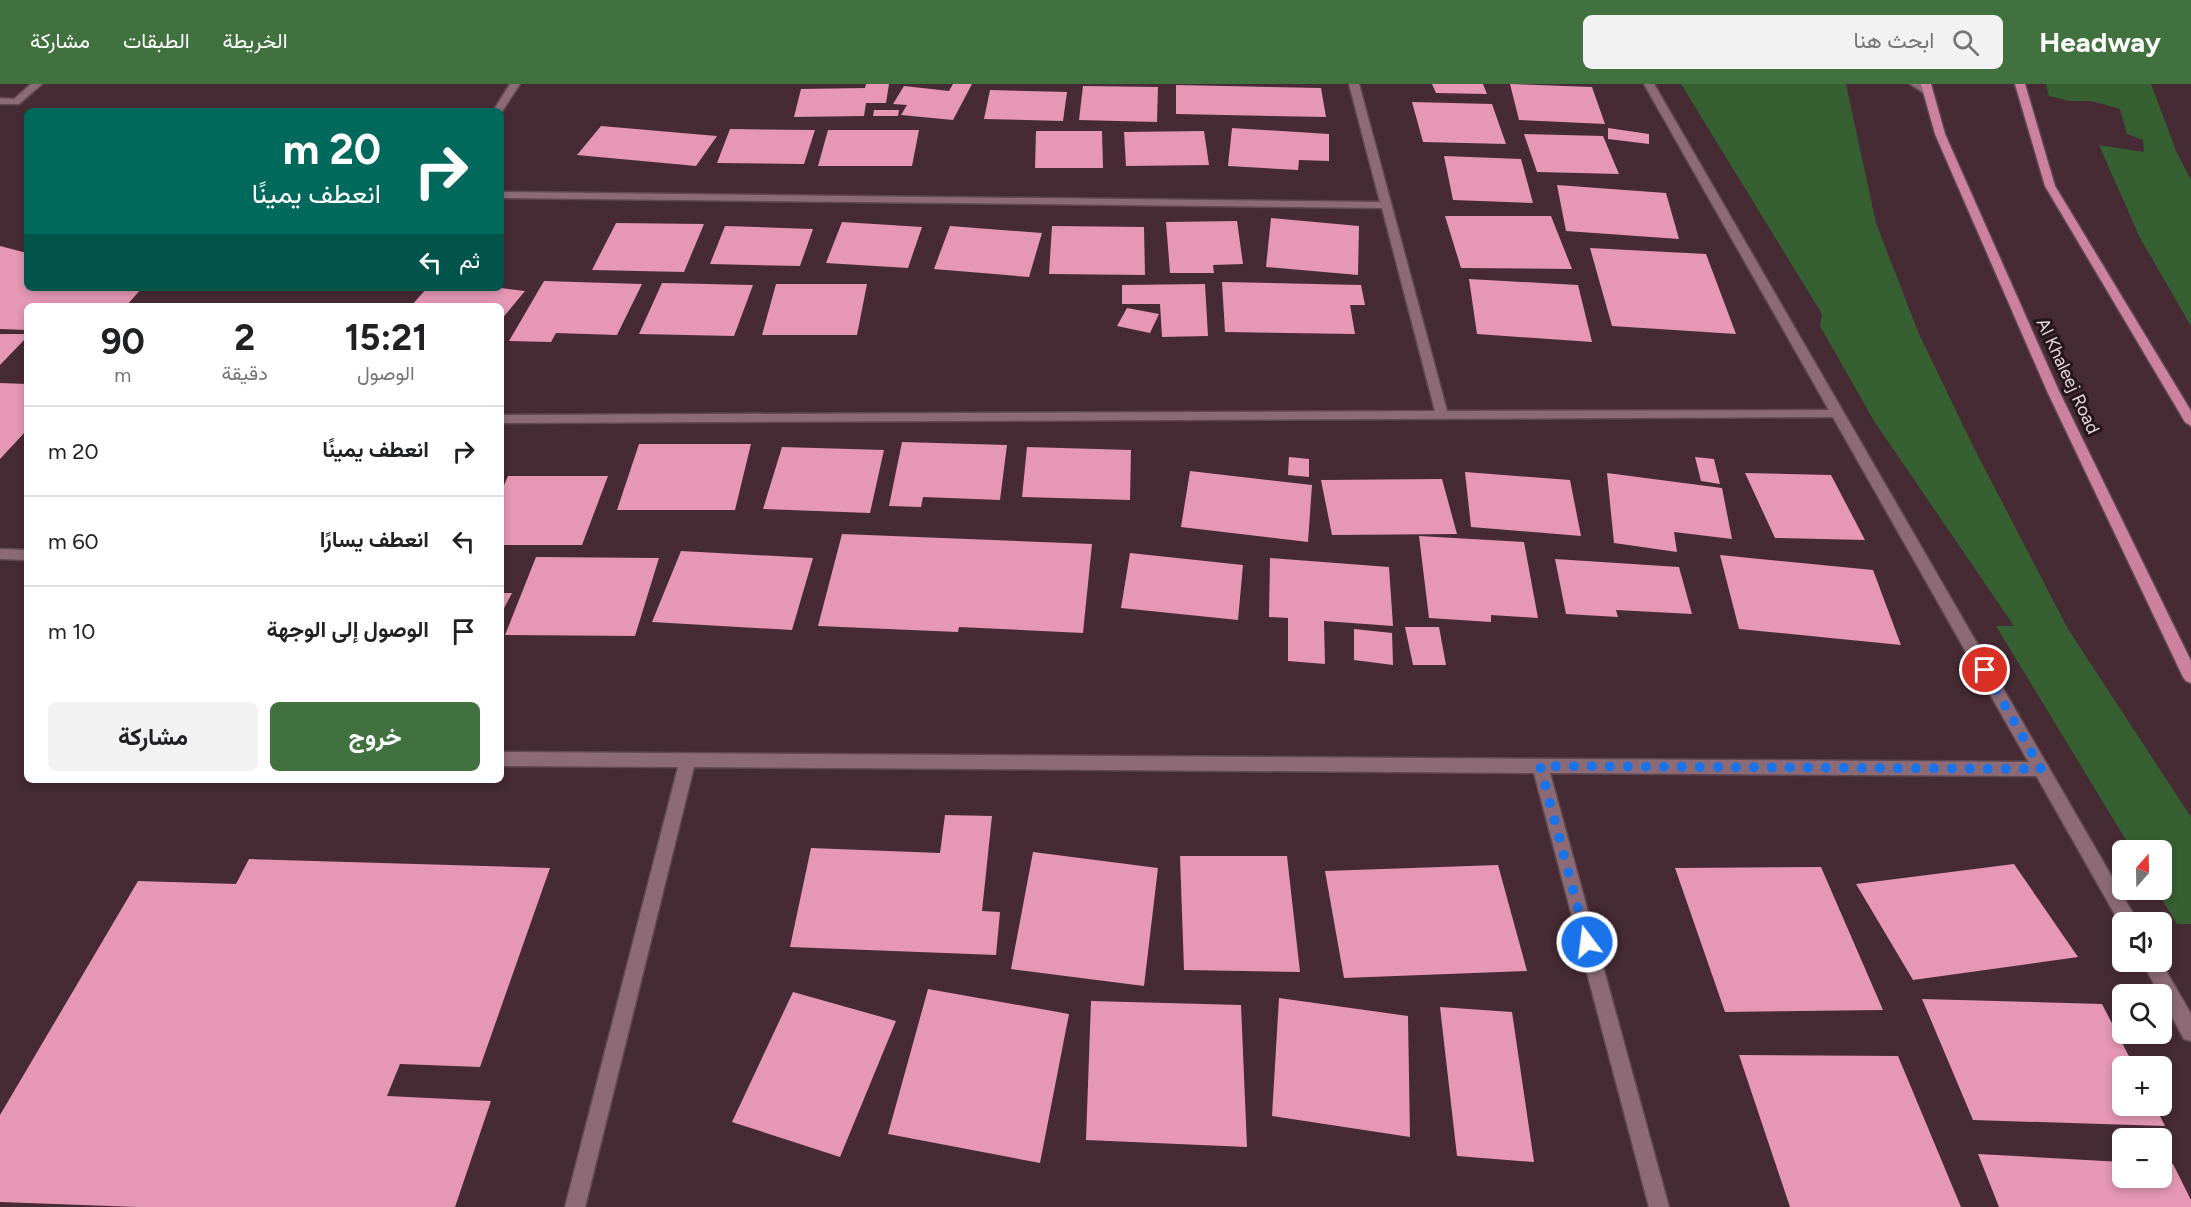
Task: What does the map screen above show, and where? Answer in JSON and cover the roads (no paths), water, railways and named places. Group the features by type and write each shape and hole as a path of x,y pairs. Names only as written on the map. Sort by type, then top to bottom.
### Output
{"main road":[{"path":"2020,84 2050,186 2191,422"},
{"name":"Al Khaleej Road","path":"1927,88 1940,134 2049,380 2191,677"}],"street":[{"path":"0,101 16,102 37,84"},
{"path":"500,108 515,84"},
{"path":"1354,84 1442,415"},
{"path":"1649,84 2123,912"},
{"path":"1915,84 1927,88"},
{"path":"504,195 1386,205"},
{"path":"504,418 1838,414"},
{"path":"0,554 24,555"},
{"path":"504,759 2041,769"},
{"path":"575,1207 688,760"},
{"path":"1540,766 1659,1207"},
{"path":"2157,972 2191,1032"}]}
